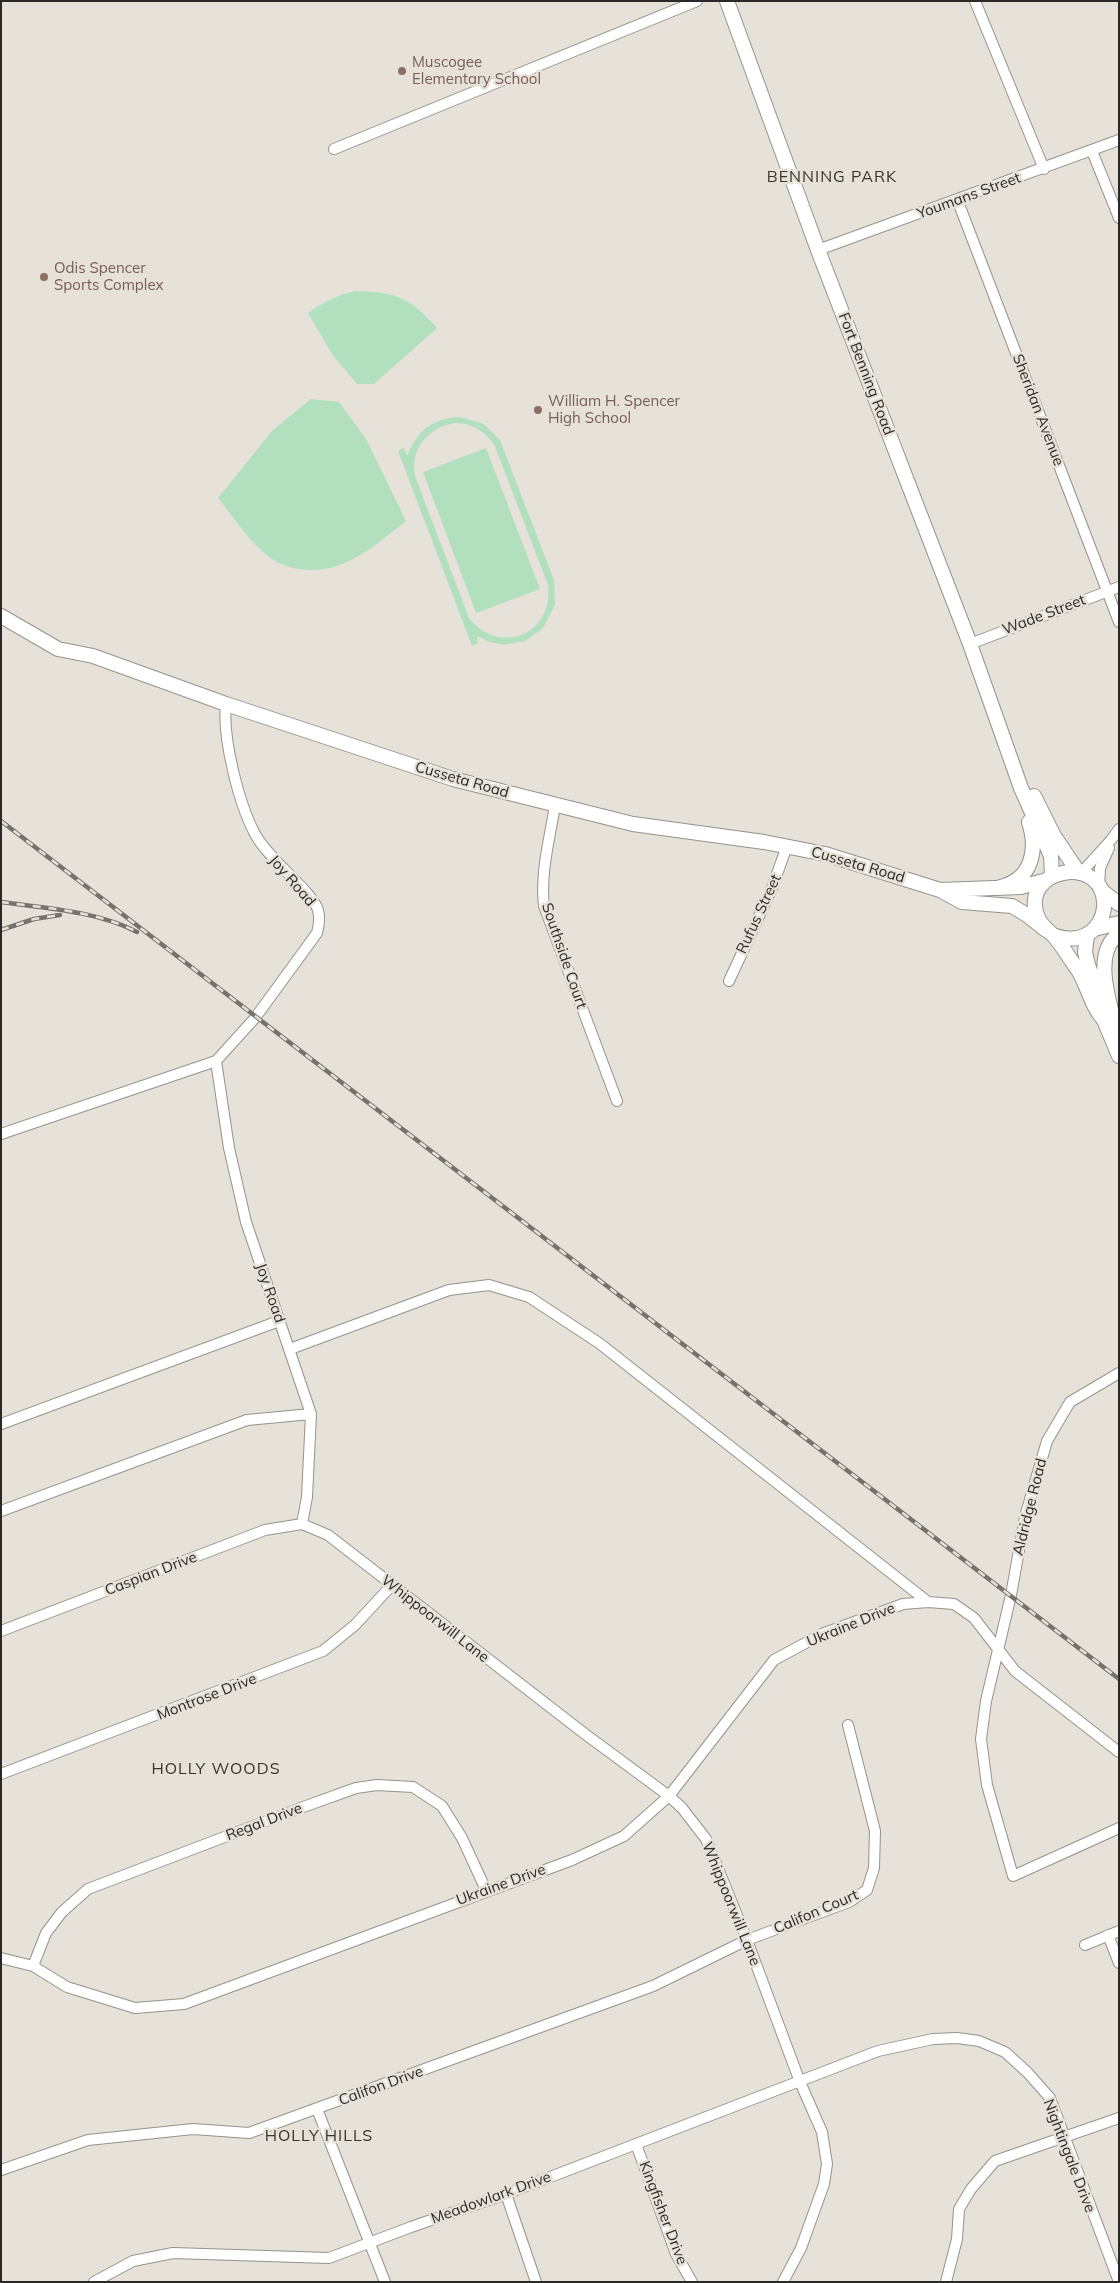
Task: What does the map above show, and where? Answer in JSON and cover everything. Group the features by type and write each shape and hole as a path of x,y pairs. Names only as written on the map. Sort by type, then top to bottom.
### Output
{"street":[{"path":"334,149 697,1"},
{"name":"Fort Benning Road","path":"727,1 818,250 970,644 1021,788 1051,856 1050,878"},
{"path":"975,1 1044,169"},
{"name":"Youmans Street","path":"818,250 1119,140"},
{"path":"1092,150 1119,218"},
{"name":"Sheridan Avenue","path":"956,199 1119,622"},
{"name":"Wade Street","path":"970,644 1119,587"},
{"name":"Cusseta Road","path":"1,616 58,649 92,656 226,704 453,779 633,824 786,846 825,854 940,890 962,902 1012,906 1028,914 1050,933"},
{"name":"Joy Road","path":"1,1134 216,1061 255,1018 317,933 319,923 318,909 311,898 270,857 255,835 248,819 228,750 225,727 226,704"},
{"name":"Fort Benning Road","path":"1007,746 1016,757 1054,836 1080,873"},
{"path":"1000,887 1016,881 1032,860 1033,836 1022,800 1021,788"},
{"name":"Southside Court","path":"555,805 542,889 544,906 616,1101"},
{"path":"1080,873 1119,829"},
{"path":"1111,840 1100,868 1100,889 1103,898 1102,915 1090,932 1085,952 1103,1006 1104,1020 1119,1056"},
{"name":"Rufus Street","path":"729,981 772,888 786,846"},
{"path":"1104,1020 1097,1012 1079,971 1041,924 1036,909 1038,893 1050,878 1070,871 1088,876 1100,889 1119,904"},
{"name":"Cusseta Road","path":"940,890 967,887 1021,886 1050,878"},
{"path":"1050,933 1070,940 1119,923"},
{"path":"1119,934 1111,942 1103,966 1119,1040"},
{"name":"Joy Road","path":"216,1061 230,1148 246,1222 311,1414 306,1497 302,1524"},
{"path":"290,1349 449,1290 489,1285 528,1297 599,1343 928,1602"},
{"path":"1,1424 279,1320"},
{"name":"Aldridge Road","path":"1119,1373 1070,1402 1047,1441 1025,1517 1000,1648 992,1672 981,1739 987,1785 1014,1876 1119,1828"},
{"path":"1,1511 247,1420 311,1414"},
{"name":"Whippoorwill Lane","path":"302,1524 328,1535 391,1586 669,1796 682,1808 706,1839 747,1940 800,2082 822,2132 827,2164 818,2204 801,2248 783,2282"},
{"name":"Caspian Drive","path":"1,1631 265,1530 302,1524"},
{"name":"Montrose Drive","path":"1,1774 323,1651 355,1625 391,1586"},
{"name":"Ukraine Drive","path":"1,1958 33,1966 67,1987 135,2008 184,2004 396,1926 486,1890 572,1860 624,1836 669,1796 774,1660 822,1634 903,1604 928,1602 954,1604 974,1618 1000,1648 1015,1671 1119,1752"},
{"name":"Califon Court","path":"747,1940 849,1902 867,1890 874,1868 875,1831 848,1725"},
{"name":"Regal Drive","path":"33,1966 46,1933 62,1912 88,1889 336,1795 377,1785 413,1787 442,1806 462,1838 486,1890"},
{"path":"1085,1945 1119,1931"},
{"path":"1108,1935 1119,1964"},
{"name":"Califon Drive","path":"1,2170 88,2140 193,2129 249,2133 653,1986 747,1940"},
{"name":"Nightingale Drive","path":"878,2051 933,2039 957,2038 980,2041 1004,2052 1028,2073 1050,2098 1119,2282"},
{"name":"Meadowlark Drive","path":"94,2282 133,2262 173,2253 329,2258 506,2194 878,2051"},
{"path":"317,2109 385,2282"},
{"path":"946,2282 957,2239 959,2209 971,2189 995,2161 1119,2118"},
{"name":"Kingfisher Drive","path":"636,2144 676,2254 692,2282"},
{"path":"506,2194 536,2282"}],"green space":[{"path":"356,291 382,293 402,299 419,310 437,328 374,384 357,384 332,354 308,313 331,299"},
{"path":"311,399 339,402 366,439 406,521 368,550 341,565 326,569 310,570 289,567 266,555 251,540 218,498 273,430"},
{"path":"460,417 484,424 500,440 554,580 555,605 543,628 525,641 504,645 490,642 477,636 478,643 472,646 398,451 404,448 408,455 421,432 435,423","holes":["461,423 477,429 494,444 548,585 548,602 543,616 534,627 522,634 509,638 495,636 482,630 469,618 415,476 415,456 423,441 437,429 446,425"]},
{"path":"486,448 540,589 476,613 423,472"}],"railway":[{"path":"1,821 1119,1679"},
{"path":"1,902 88,915 105,919 137,932"},
{"path":"1,930 34,919 60,915"}],"place":[{"name":"Muscogee Elementary School","path":"402,71"},
{"name":"Odis Spencer Sports Complex","path":"44,277"},
{"name":"William H. Spencer High School","path":"538,410"}],"district":[{"name":"BENNING PARK","path":"832,177"},
{"name":"HOLLY WOODS","path":"216,1769"},
{"name":"HOLLY HILLS","path":"319,2136"}]}
